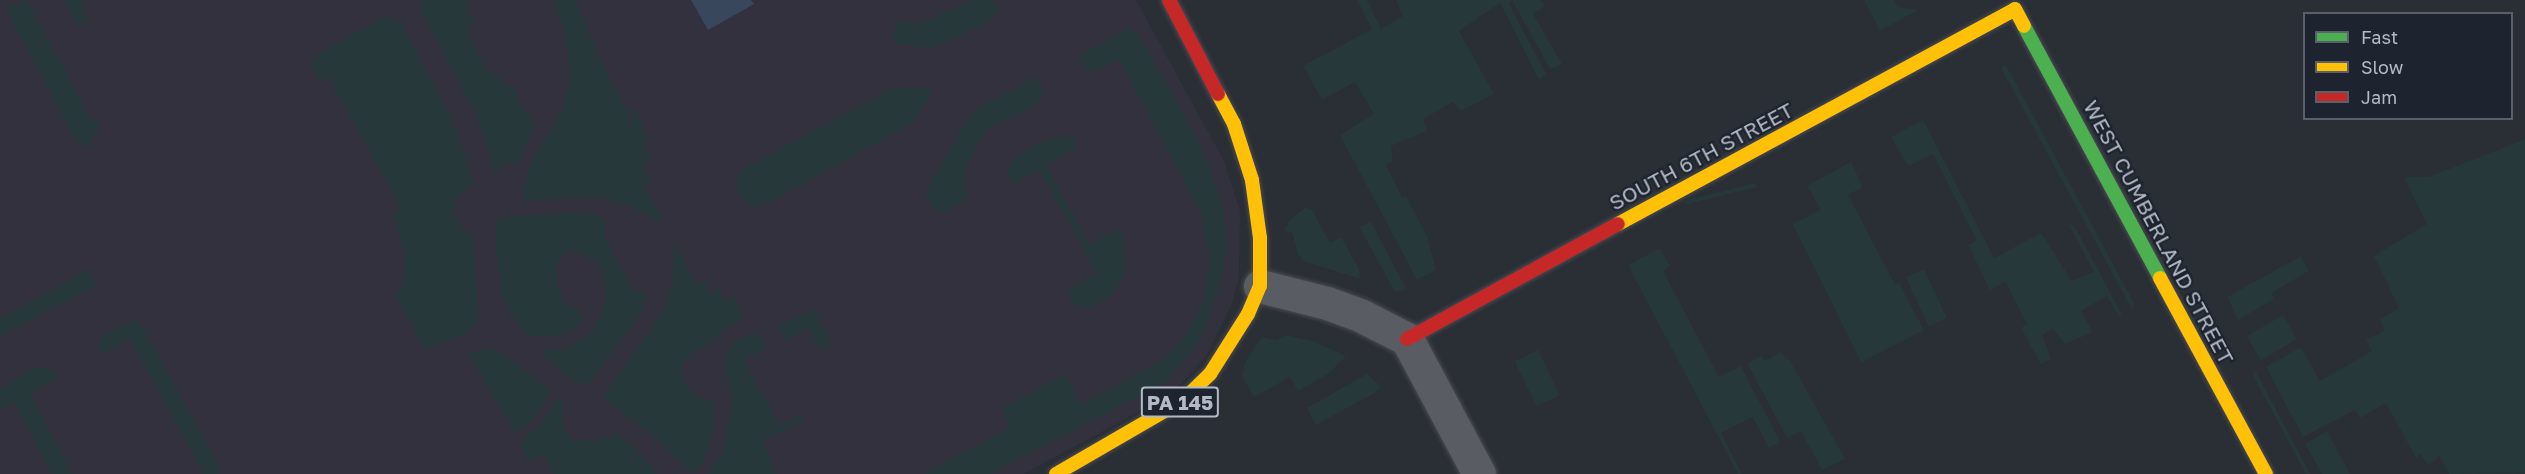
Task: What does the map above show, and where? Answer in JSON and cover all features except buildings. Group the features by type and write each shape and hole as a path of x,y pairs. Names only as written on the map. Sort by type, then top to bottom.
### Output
{"street":[{"name":"PA 145","path":"1056,474 1157,417 1189,394 1210,374 1248,314 1260,286 1260,238 1252,180 1234,124 1169,0"},
{"name":"SOUTH 6TH STREET","path":"1407,339 2015,9"},
{"name":"WEST CUMBERLAND STREET","path":"2015,9 2266,474"},
{"path":"1260,286 1327,303 1362,316 1407,339 1479,474"}],"shaded area":[{"path":"0,0 1136,0 1224,161 1240,211 1239,278 1232,304 1206,357 1172,394 1024,474 0,474"},
{"path":"27,0 91,119 99,121 97,134 86,147 77,143 6,9"},
{"path":"63,0 80,0 89,18 88,21 81,24 76,22"},
{"path":"423,0 467,0 468,14 473,13 474,17 469,31 473,45 486,68 518,92 519,105 524,105 526,112 536,124 519,161 502,165 494,175 492,161 475,112 422,12 420,5"},
{"path":"553,0 575,0 603,65 629,114 629,128 633,119 633,105 650,140 644,144 651,160 643,164 652,183 645,186 663,220 662,223 625,204 598,198 525,200 523,196 530,164 563,109 571,76 565,33"},
{"path":"973,0 993,0 999,11 987,23 933,48 896,44 893,36 896,22 920,23"},
{"path":"1357,0 1367,0 1381,29 1403,16 1396,0 1512,0 1509,4 1546,74 1539,80 1500,3 1459,31 1494,94 1461,111 1453,102 1423,119 1427,131 1391,146 1393,161 1386,165 1402,197 1406,196 1427,236 1436,270 1417,280 1340,135 1374,114 1355,82 1322,100 1303,66 1372,29"},
{"path":"1512,0 1541,0 1545,6 1533,14 1562,64 1550,69"},
{"path":"1864,0 1894,0 1898,7 1918,10 1880,31"},
{"path":"387,16 400,21 453,120 473,178 473,186 456,197 454,216 465,231 473,234 479,322 462,336 425,350 396,297 404,280 405,260 399,232 391,216 402,210 328,77 319,81 309,63 322,51"},
{"path":"1127,28 1138,33 1199,141 1222,202 1227,240 1223,275 1206,327 1195,348 1165,383 990,474 923,474 1010,428 1001,409 1062,375 1068,378 1081,404 1162,361 1187,334 1205,297 1210,254 1199,210 1119,59 1098,70 1086,71 1077,57"},
{"path":"2006,65 2134,303 2133,311 2001,68"},
{"path":"1033,78 1038,79 1043,92 1036,105 989,128 978,143 965,172 968,199 942,213 934,212 925,192 972,112"},
{"path":"925,87 931,90 931,96 912,124 763,206 752,207 737,193 736,182 743,169 893,88"},
{"path":"1923,120 1994,258 2041,233 2072,281 2094,272 2069,225 2074,225 2122,315 2119,316 2107,296 2081,311 2093,332 2065,344 2053,329 2042,335 2051,359 2041,364 2021,328 2027,324 2006,282 1990,290 1968,245 1977,241 1933,154 1908,166 1891,137"},
{"path":"1064,136 1074,137 1076,147 1046,165 1089,244 1119,229 1125,241 1127,265 1120,283 1110,296 1093,307 1081,308 1071,300 1068,290 1096,274 1040,170 1012,185 1006,172 1013,160 1035,144"},
{"path":"2525,139 2525,473 2449,474 2440,457 2428,465 2421,454 2416,458 2386,403 2360,418 2355,410 2303,437 2266,367 2301,347 2320,381 2372,351 2366,340 2385,330 2380,319 2399,308 2374,256 2427,224 2404,177 2429,177"},
{"path":"1851,162 1863,187 1848,195 1895,285 1899,283 1924,330 1861,362 1793,224 1821,210 1807,186"},
{"path":"1756,183 1757,187 1685,205 1684,201"},
{"path":"1306,207 1312,210 1330,243 1341,237 1359,269 1360,279 1304,261 1298,254 1292,232 1285,231 1290,220"},
{"path":"574,212 596,215 605,220 605,238 632,288 647,294 641,313 592,380 585,384 573,382 545,357 542,351 569,348 592,331 605,304 606,282 597,262 584,255 567,252 557,264 558,287 565,301 584,315 574,331 556,336 533,336 525,333 508,309 502,295 496,246 497,218"},
{"path":"1371,222 1407,290 1395,292 1359,227"},
{"path":"676,245 696,284 704,281 710,292 719,289 725,302 734,297 745,317 724,329 703,349 691,354 682,365 682,377 688,389 700,398 714,401 712,439 702,463 693,474 644,429 606,401 604,395 662,313 673,283 673,246"},
{"path":"1660,248 1670,266 1663,271 1719,377 1741,366 1780,442 1769,448 1753,417 1721,433 1742,474 1738,474 1628,265"},
{"path":"2301,256 2309,271 2271,293 2274,299 2238,320 2227,297"},
{"path":"88,269 96,286 0,336 0,319"},
{"path":"1924,269 1947,318 1929,326 1906,277"},
{"path":"813,308 832,344 820,350 808,328 785,340 779,326"},
{"path":"2283,315 2297,339 2261,360 2247,336"},
{"path":"133,321 140,322 217,462 219,474 204,474 130,339 99,355 98,344 105,333"},
{"path":"754,333 755,336 759,334 767,348 744,360 779,425 802,415 805,419 762,442 778,474 707,474 723,452 733,401 724,361 728,350 736,340"},
{"path":"1285,335 1313,341 1346,356 1328,374 1298,391 1290,377 1254,397 1242,376 1245,362 1262,337 1276,340"},
{"path":"491,348 508,357 551,391 542,409 527,426 514,432 468,353"},
{"path":"1538,350 1560,395 1537,406 1515,361"},
{"path":"1781,352 1786,360 1789,359 1845,459 1822,470 1801,431 1787,438 1747,363 1761,356 1765,361"},
{"path":"35,367 54,371 59,377 30,394 73,474 52,474 14,402 0,409 0,389"},
{"path":"2256,372 2310,474 2306,474 2252,374"},
{"path":"1367,374 1381,386 1375,393 1316,425 1307,408"},
{"path":"558,396 563,399 562,412 565,430 575,441 598,440 617,433 631,444 658,474 554,474 543,455 529,462 520,443 545,420"},
{"path":"2327,431 2350,474 2322,474 2305,444"}],"water":[{"path":"691,0 751,0 754,4 708,30"}],"traffic: fast":[{"path":"2024,26 2160,278"}],"traffic: slow":[{"path":"1618,224 2015,9 2024,26"},
{"path":"1056,474 1182,401 1210,374 1248,314 1260,286 1260,238 1252,180 1234,124 1218,94"},
{"path":"2160,278 2266,474"}],"traffic: jam":[{"path":"1169,0 1218,94"},
{"path":"1407,339 1618,224"}]}
